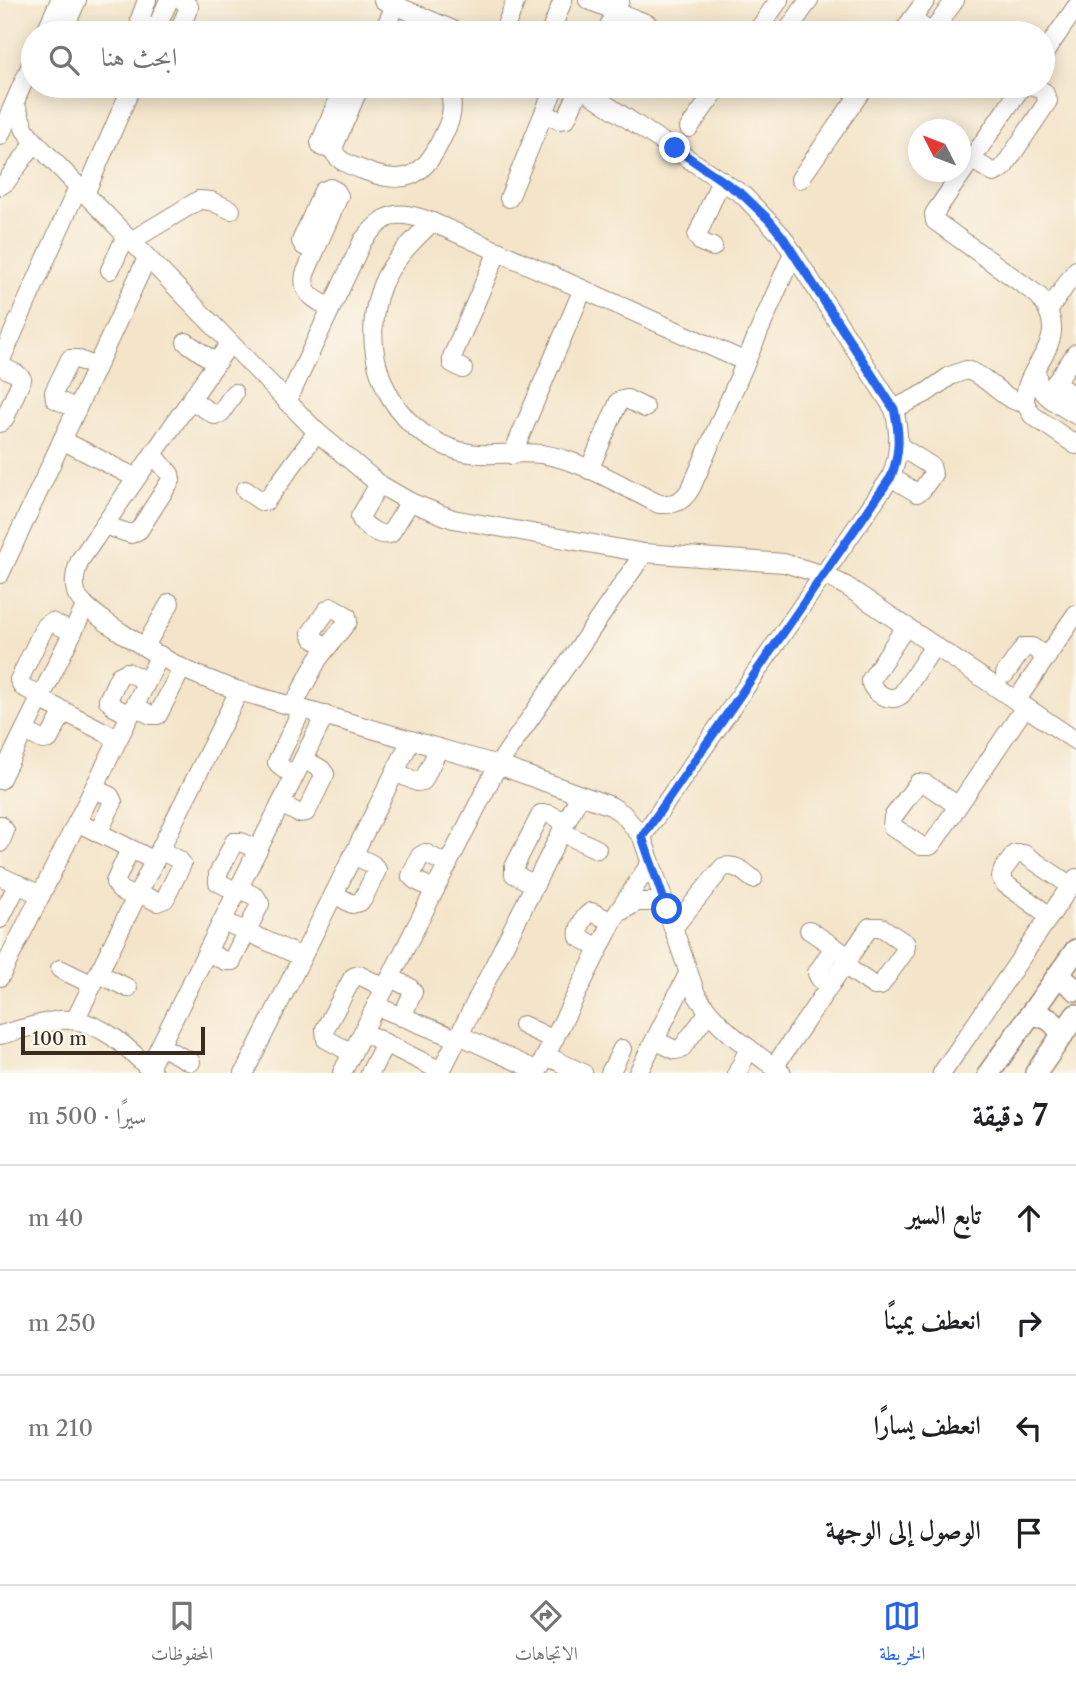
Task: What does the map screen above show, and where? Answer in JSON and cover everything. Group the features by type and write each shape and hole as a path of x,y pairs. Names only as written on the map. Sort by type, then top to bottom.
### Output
{"main road":[{"path":"989,1073 1076,950"},
{"path":"1060,972 1065,981 1076,990"},
{"path":"1030,1015 1050,1019 1058,1026 1062,1036"},
{"path":"1036,1073 1076,1015"}],"street":[{"path":"50,21 60,0"},
{"path":"67,21 77,0"},
{"path":"141,21 139,19 147,0"},
{"path":"160,21 169,0"},
{"path":"182,0 189,7 183,21"},
{"path":"508,21 516,0"},
{"path":"555,21 563,0"},
{"path":"588,0 618,6 643,21"},
{"path":"764,21 779,0"},
{"path":"794,21 809,0"},
{"path":"911,21 926,0"},
{"path":"940,21 956,0"},
{"path":"385,21 389,3 415,6 440,21"},
{"path":"1055,38 1076,7"},
{"path":"0,136 21,91"},
{"path":"0,423 5,418 22,379 0,364 4,343 126,98"},
{"path":"339,98 320,143 322,147 334,150 341,161 377,176 402,178 415,174 434,157 449,125 451,98"},
{"path":"334,150 355,98"},
{"path":"509,198 550,98"},
{"path":"544,114 559,120 566,119 575,98"},
{"path":"598,98 757,207 782,236 894,409 899,431 899,446 891,477 642,837"},
{"path":"689,128 710,98"},
{"path":"800,179 857,98"},
{"path":"1014,98 971,159 994,173 1003,167 1048,101 1047,98"},
{"path":"15,103 25,130 35,142 317,432 379,484 410,502 453,519 499,529 644,553 784,563 824,575 846,586 1076,741"},
{"path":"0,186 6,182 35,142"},
{"path":"713,247 701,242 697,236 721,180"},
{"path":"956,182 934,214 935,222 1051,307 1057,320 1058,335 1054,349 1028,387 1025,403 1032,415 1076,445"},
{"path":"110,270 128,239 199,200 211,201 231,210"},
{"path":"287,402 363,240 380,220 407,213 746,362"},
{"path":"432,222 403,252 383,283 373,319 374,357 387,393 410,424 440,444 474,455 539,454 565,459 659,504 673,505 685,498 793,253"},
{"path":"315,250 303,282 311,297 330,308"},
{"path":"463,369 452,363 452,356 498,251"},
{"path":"1,568 147,258"},
{"path":"1051,307 1076,270"},
{"path":"512,455 583,289"},
{"path":"186,342 216,363"},
{"path":"230,343 79,560 74,576 76,593 85,607 182,668 239,691 498,765 611,806 624,814 642,837 696,994 708,1013 727,1033 778,1070 830,985 842,957 809,930"},
{"path":"1051,389 1076,353"},
{"path":"77,409 55,399 54,392 70,359 96,367"},
{"path":"894,409 926,393 950,376 966,370 976,373 1013,401 1025,403"},
{"path":"1037,373 1038,385 1076,398"},
{"path":"1051,389 1076,415"},
{"path":"191,400 215,415 220,413 234,394"},
{"path":"589,471 620,401 627,399 645,408"},
{"path":"245,490 261,501 266,501 317,432"},
{"path":"62,440 136,478"},
{"path":"891,477 917,493 933,474 930,466 899,446"},
{"path":"104,525 131,534 139,530 172,480 153,454"},
{"path":"379,484 360,517 364,524 382,535 390,534 410,502"},
{"path":"342,1073 498,765 644,553"},
{"path":"0,978 147,681 152,650 170,603"},
{"path":"0,780 85,607"},
{"path":"74,632 51,622 45,626 19,680 23,687 41,698 118,739"},
{"path":"958,806 1021,704 1046,657 1073,625"},
{"path":"906,626 870,681 875,690 894,700 902,694 934,646"},
{"path":"1005,674 1024,647 1032,647 1046,657"},
{"path":"281,804 298,813 306,812 325,774 321,769 282,768 277,762 298,708 327,648"},
{"path":"147,681 127,672 119,676 109,695 110,704 158,715 182,668"},
{"path":"75,1020 239,691"},
{"path":"24,731 43,740 49,739 64,711"},
{"path":"0,1035 58,1020 75,1020 95,1026 151,1070 160,1046 325,715"},
{"path":"244,1073 411,740"},
{"path":"395,772 417,782 423,781 439,748"},
{"path":"93,789 110,796 113,802 98,833"},
{"path":"363,1032 440,1072 580,795"},
{"path":"535,885 517,876 514,867 541,814 549,814 597,849"},
{"path":"77,822 130,849 179,860 182,864 171,889 160,903 120,890 115,882 130,849"},
{"path":"0,825 5,831 0,843"},
{"path":"207,952 225,961 232,961 247,932 260,904 256,897 218,882 218,874 234,842 242,842 258,850"},
{"path":"435,890 415,880 411,873 420,856 425,853 448,864"},
{"path":"942,1073 1074,882 1024,854 1015,854 1001,877 1005,884 1050,916"},
{"path":"334,894 352,904 363,899 377,870 372,864 353,855"},
{"path":"544,1060 614,919 651,862"},
{"path":"673,928 723,867 732,865 740,868 753,879"},
{"path":"0,876 41,895"},
{"path":"18,884 0,921 21,935"},
{"path":"614,919 622,909 637,902 659,902 667,909"},
{"path":"599,948 579,937 586,916 591,912 614,919"},
{"path":"223,920 302,957"},
{"path":"60,969 128,988"},
{"path":"638,1073 688,974"},
{"path":"352,1053 326,1039 325,1029 354,977 359,975 409,987 413,992 405,1018 390,1046 370,1073"},
{"path":"376,1006 458,1037 544,1060 574,1071"},
{"path":"655,1040 675,1050 681,1049 708,1013"},
{"path":"523,1025 544,1060"},
{"path":"160,1046 191,1062"},
{"path":"737,1073 750,1048"},
{"path":"610,1073 622,1049"}],"route":[{"path":"667,909 642,837 891,477 899,446 894,409 782,236 743,195 675,148"}]}
